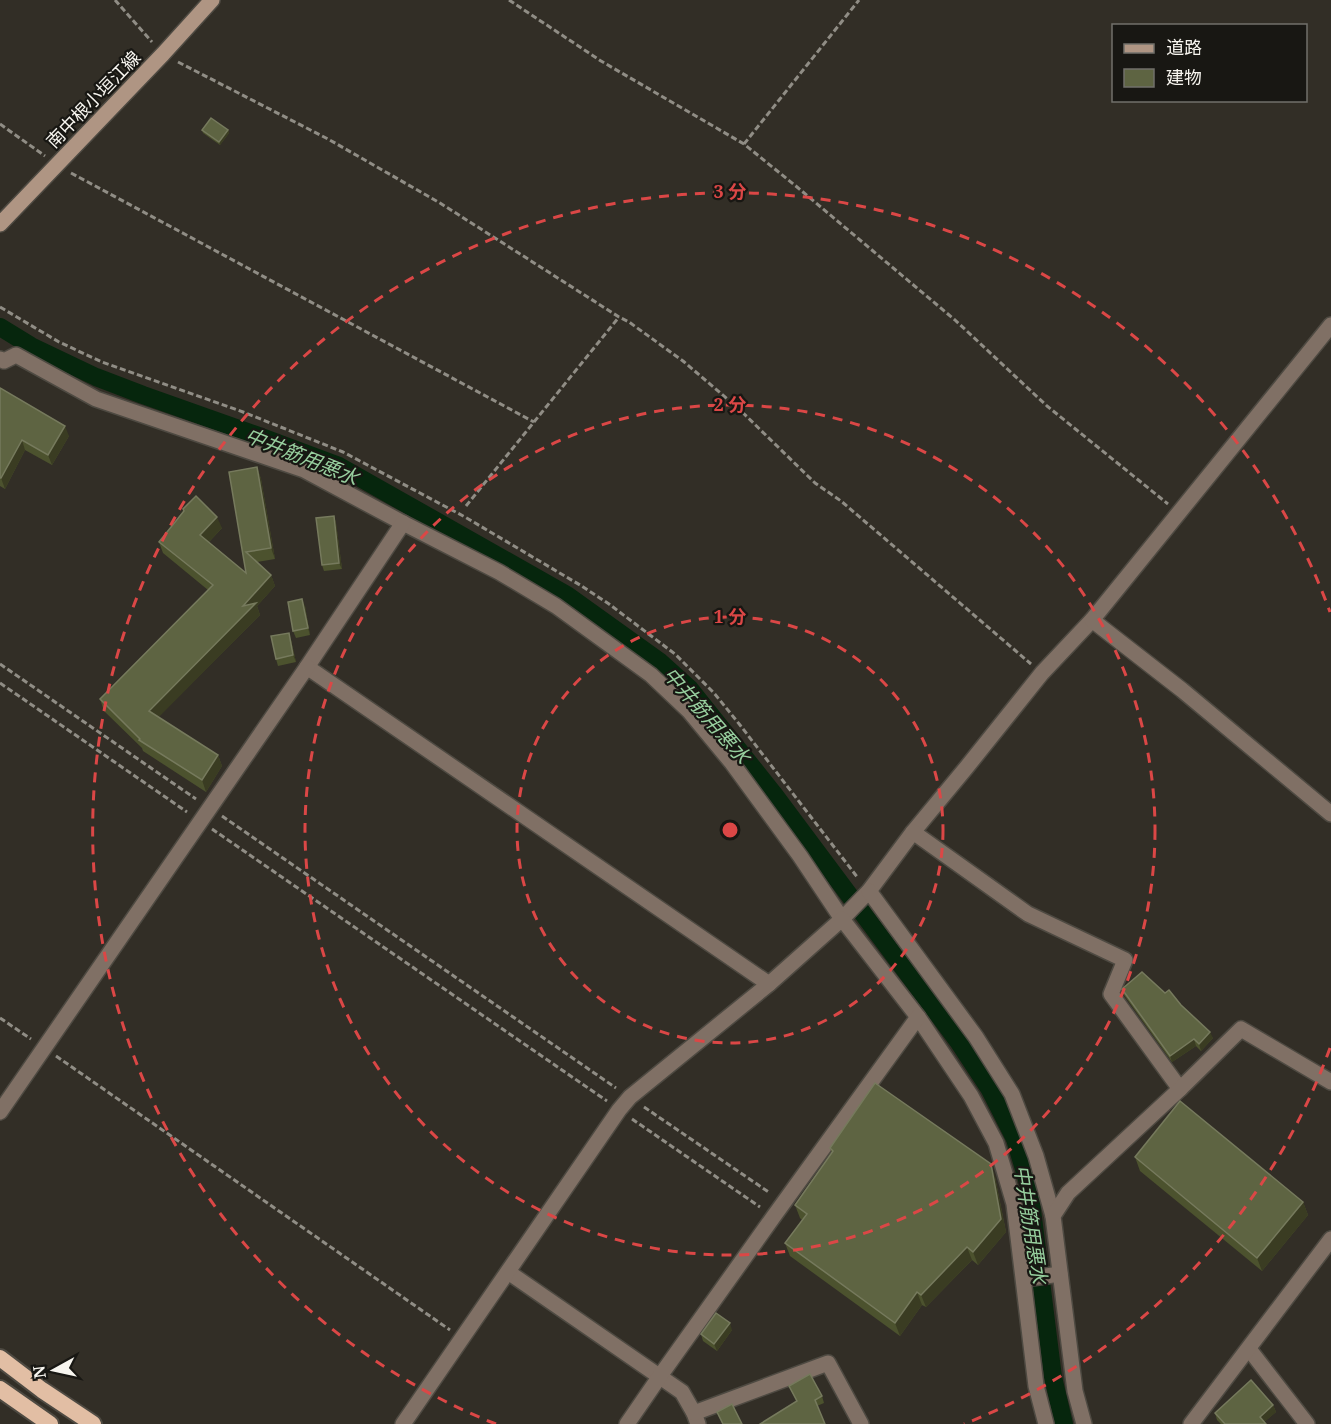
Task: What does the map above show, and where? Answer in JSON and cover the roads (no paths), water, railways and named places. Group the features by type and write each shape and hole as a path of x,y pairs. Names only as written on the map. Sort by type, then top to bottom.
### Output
{"highway":[{"path":"0,1358 93,1424"},
{"path":"0,1389 50,1424"}],"main road":[{"name":"南中根小垣江線","path":"0,224 212,0"}],"street":[{"path":"403,1424 619,1110 630,1097 768,984 842,919 869,891 913,832 1042,673 1092,620 1331,325"},
{"path":"0,359 4,361 16,355 96,399 304,470 499,572 547,600 651,675 689,711 732,763 800,856 842,919 918,1017 971,1096 996,1143 1014,1204 1036,1386 1046,1424"},
{"path":"0,1112 403,523"},
{"path":"1092,620 1182,690 1331,814"},
{"path":"306,667 768,984"},
{"path":"913,832 1028,914 1125,960 1112,994 1180,1089"},
{"path":"869,891 976,1037 1012,1094 1036,1156 1053,1216 1075,1391 1084,1424"},
{"path":"627,1424 918,1017"},
{"path":"1053,1216 1068,1193 1241,1029 1331,1082"},
{"path":"1191,1424 1331,1239"},
{"path":"508,1272 682,1392 696,1419 828,1363 861,1424"},
{"path":"1024,1280 1060,1274"},
{"path":"1249,1349 1307,1424"}],"waterway":[{"name":"中井筋用悪水","path":"0,327 31,346 96,377 339,466 567,595 659,661 690,689 773,793 958,1041 989,1088 1015,1139 1029,1186 1053,1377 1064,1424"}]}
